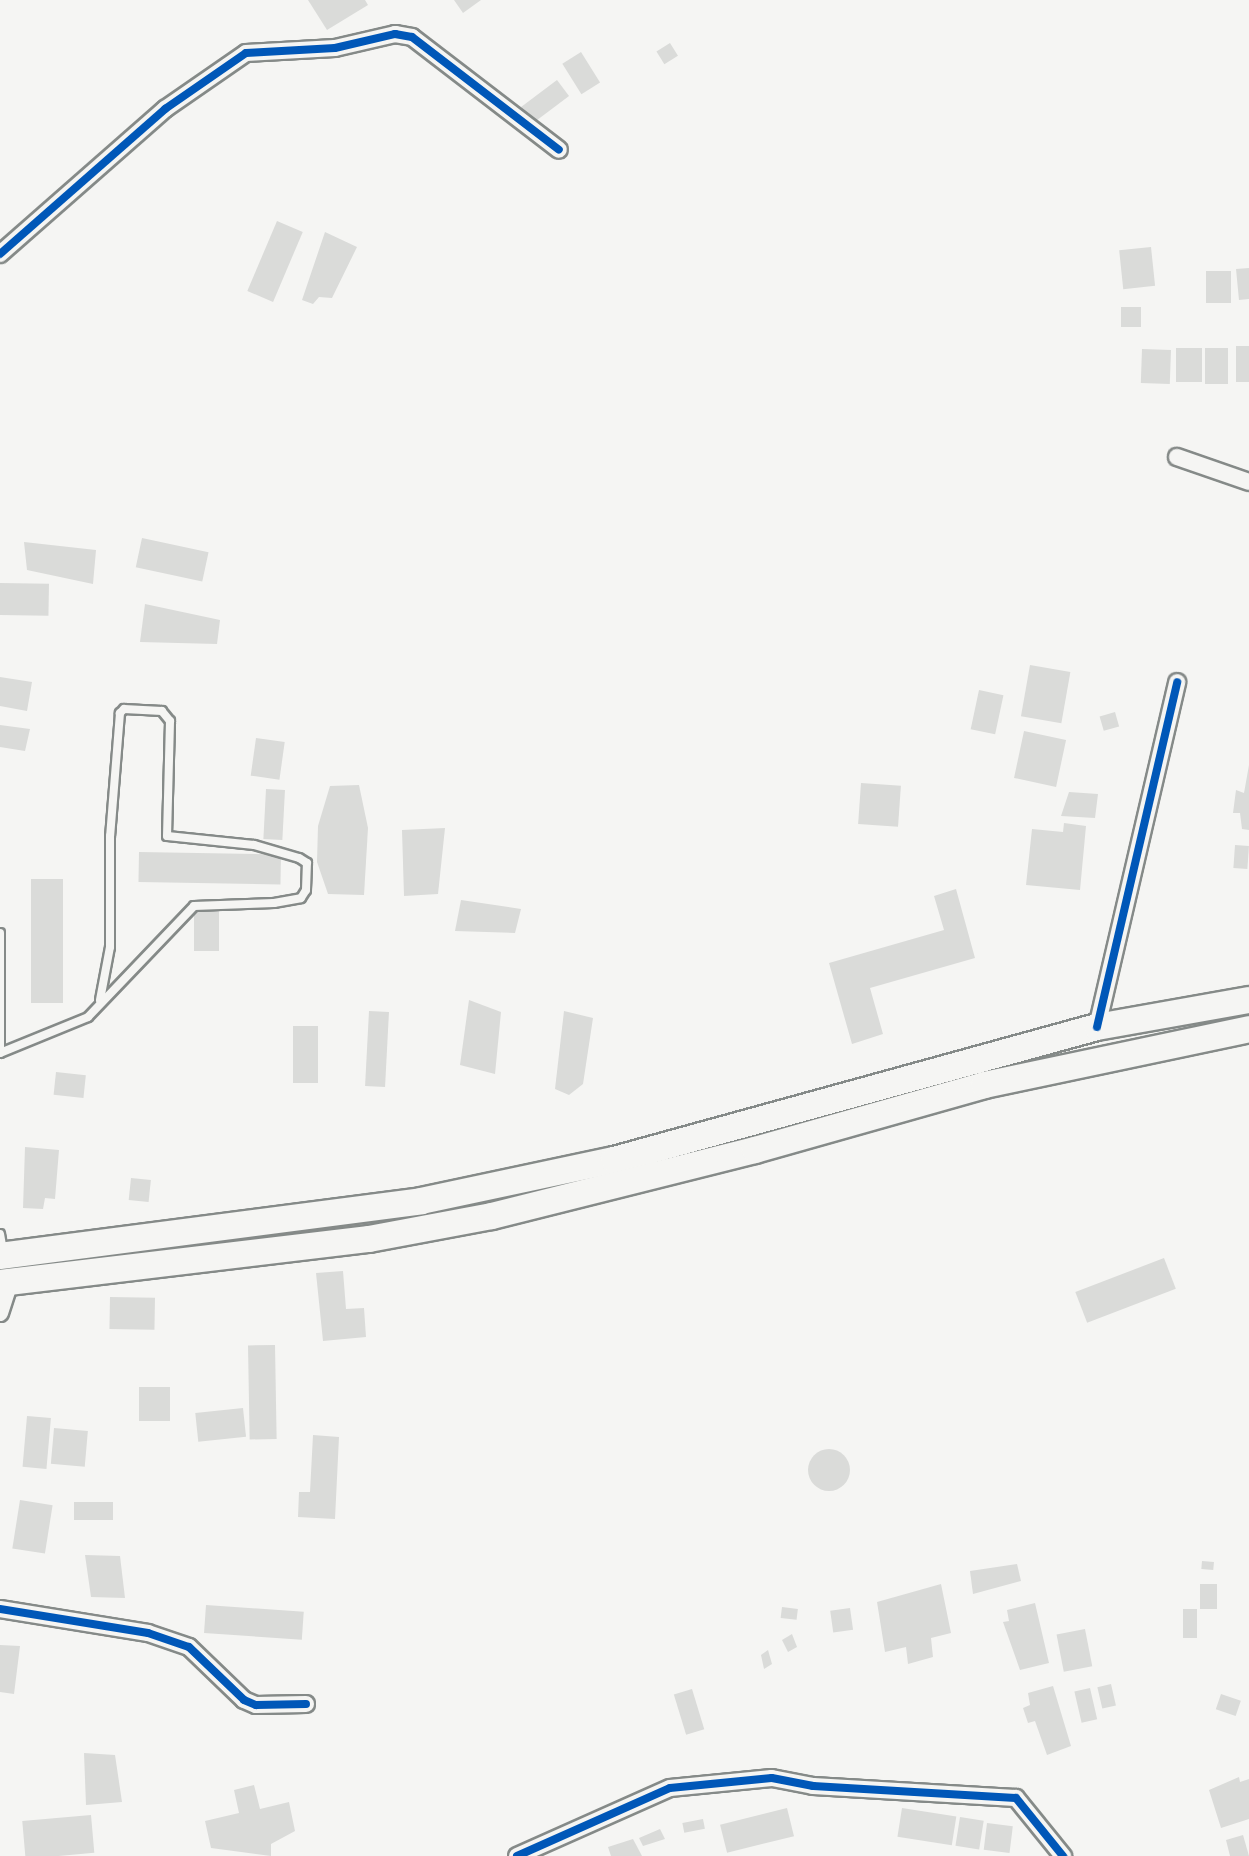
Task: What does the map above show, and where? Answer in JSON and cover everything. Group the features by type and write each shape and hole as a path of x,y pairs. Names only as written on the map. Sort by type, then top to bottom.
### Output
{"main road":[{"path":"1,1249 421,1201 531,1179 1097,1027 1249,1000"},
{"path":"5,1283 369,1239 492,1216 755,1150 984,1085 1249,1029"}],"street":[{"path":"0,254 165,109 246,53 335,48 395,34 412,37 559,150"},
{"path":"1177,457 1249,482"},
{"path":"1097,1027 1177,682"},
{"path":"0,1313 5,1283"},
{"path":"0,1609 148,1633 189,1647 244,1700 306,1704"},
{"path":"517,1856 670,1788 772,1778 813,1786 1016,1798 1063,1856"}],"lane":[{"path":"0,933 0,1053 88,1017 100,1000 194,906 274,903 301,898 306,890 307,863 299,858 254,845 167,836 170,721 162,711 124,709 120,713 110,836 110,947 100,1000"}],"building":[{"path":"308,0 365,0 368,5 327,30"},
{"path":"454,0 481,0 463,13"},
{"path":"670,43 678,56 664,64 656,51"},
{"path":"581,52 600,83 581,94 562,64"},
{"path":"557,80 569,96 533,123 521,107"},
{"path":"277,221 303,232 273,302 247,291"},
{"path":"325,232 357,247 332,298 319,297 313,304 302,300"},
{"path":"1151,247 1155,286 1123,289 1119,250"},
{"path":"1249,268 1249,299 1239,300 1236,269"},
{"path":"1206,271 1231,271 1231,303 1206,303"},
{"path":"1121,307 1141,307 1141,327 1121,327"},
{"path":"1236,346 1249,346 1249,382 1236,382"},
{"path":"1176,348 1202,348 1202,382 1176,382"},
{"path":"1205,348 1228,348 1228,384 1205,384"},
{"path":"1142,349 1171,350 1170,384 1141,383"},
{"path":"142,538 209,552 202,581 136,567"},
{"path":"24,542 96,550 93,584 27,570"},
{"path":"0,583 49,584 48,616 0,615"},
{"path":"145,604 220,620 217,644 140,642"},
{"path":"1030,665 1070,672 1061,723 1021,716"},
{"path":"0,677 32,682 27,711 0,706"},
{"path":"979,690 1003,695 995,734 971,729"},
{"path":"1115,712 1119,726 1104,731 1100,716"},
{"path":"0,725 30,729 25,751 0,747"},
{"path":"1024,731 1066,740 1056,787 1014,778"},
{"path":"256,738 285,742 279,780 251,776"},
{"path":"1249,765 1249,830 1242,829 1240,813 1233,813 1236,790 1244,793"},
{"path":"861,783 901,786 898,827 858,824"},
{"path":"359,785 368,828 364,895 328,894 317,862 318,826 330,786"},
{"path":"266,789 285,790 282,840 263,839"},
{"path":"1069,792 1098,794 1095,818 1061,816"},
{"path":"1064,823 1086,826 1080,890 1026,885 1032,829 1063,832"},
{"path":"445,828 438,894 404,896 402,830"},
{"path":"1235,845 1249,846 1247,869 1233,868"},
{"path":"139,852 281,854 280,884 138,882"},
{"path":"31,879 63,879 63,1003 31,1003"},
{"path":"956,889 975,958 870,988 883,1034 852,1044 829,963 944,930 934,896"},
{"path":"461,900 521,909 515,933 455,931"},
{"path":"194,906 219,906 219,951 194,951"},
{"path":"469,1000 501,1012 495,1074 460,1065"},
{"path":"369,1011 389,1012 385,1087 365,1086"},
{"path":"564,1011 593,1018 583,1084 569,1095 555,1089"},
{"path":"293,1026 318,1026 318,1083 293,1083"},
{"path":"56,1072 86,1075 83,1098 54,1095"},
{"path":"25,1147 59,1150 55,1199 45,1198 43,1209 23,1208"},
{"path":"131,1178 151,1180 149,1202 129,1200"},
{"path":"1164,1258 1176,1289 1087,1323 1075,1292"},
{"path":"343,1271 346,1309 364,1308 366,1337 323,1341 316,1273"},
{"path":"110,1297 155,1298 154,1330 109,1329"},
{"path":"248,1345 275,1345 277,1439 250,1439"},
{"path":"139,1387 170,1387 170,1421 139,1421"},
{"path":"243,1408 246,1437 198,1442 195,1413"},
{"path":"27,1416 51,1418 46,1469 23,1467"},
{"path":"54,1428 88,1431 85,1467 51,1464"},
{"path":"313,1435 339,1437 335,1519 298,1517 299,1492 310,1492"},
{"path":"829,1449 844,1455 850,1470 844,1485 829,1491 814,1485 808,1470 814,1455"},
{"path":"20,1500 53,1505 45,1554 12,1548"},
{"path":"74,1502 113,1502 113,1520 74,1520"},
{"path":"85,1555 120,1556 125,1598 91,1597"},
{"path":"1202,1561 1214,1562 1213,1570 1201,1569"},
{"path":"1017,1564 1021,1581 973,1594 970,1571"},
{"path":"941,1584 951,1633 931,1638 933,1657 908,1664 906,1647 885,1652 877,1602"},
{"path":"1200,1584 1217,1584 1217,1609 1200,1609"},
{"path":"1035,1603 1049,1663 1020,1670 1003,1622 1009,1621 1007,1610"},
{"path":"206,1605 304,1612 302,1640 204,1633"},
{"path":"782,1607 798,1609 797,1620 781,1618"},
{"path":"850,1608 853,1630 833,1633 830,1611"},
{"path":"1183,1609 1197,1609 1197,1638 1183,1638"},
{"path":"1085,1629 1092,1666 1064,1672 1057,1635"},
{"path":"792,1634 797,1647 788,1652 782,1640"},
{"path":"0,1645 20,1646 14,1694 0,1692"},
{"path":"768,1650 772,1664 764,1669 761,1655"},
{"path":"1111,1684 1116,1705 1102,1709 1097,1687"},
{"path":"1053,1686 1071,1746 1047,1755 1035,1721 1028,1723 1023,1708 1030,1705 1028,1693"},
{"path":"1090,1688 1097,1719 1082,1723 1074,1692"},
{"path":"692,1689 704,1729 686,1735 674,1695"},
{"path":"1221,1694 1241,1701 1236,1716 1216,1709"},
{"path":"84,1753 115,1755 122,1802 86,1805"},
{"path":"1239,1777 1240,1782 1249,1779 1249,1819 1221,1828 1209,1790"},
{"path":"254,1785 260,1809 289,1802 295,1831 271,1844 271,1856 211,1848 205,1821 239,1813 234,1790"},
{"path":"787,1808 794,1836 727,1853 720,1825"},
{"path":"902,1808 956,1817 952,1845 897,1837"},
{"path":"91,1815 94,1853 25,1856 22,1821"},
{"path":"960,1817 984,1821 979,1849 955,1846"},
{"path":"703,1819 705,1829 684,1833 682,1823"},
{"path":"987,1823 1013,1826 1010,1853 984,1850"},
{"path":"660,1829 665,1839 643,1846 639,1838"},
{"path":"1243,1835 1249,1856 1230,1856 1226,1840"},
{"path":"633,1839 642,1856 611,1856 608,1847"}],"cycle path":[{"path":"0,254 165,109 246,53 335,48 395,34 412,37 559,150"},
{"path":"1097,1027 1177,682"},
{"path":"0,1609 148,1633 189,1647 244,1700 256,1705 306,1704"},
{"path":"517,1856 670,1788 772,1778 813,1786 1016,1798 1063,1856"}]}
